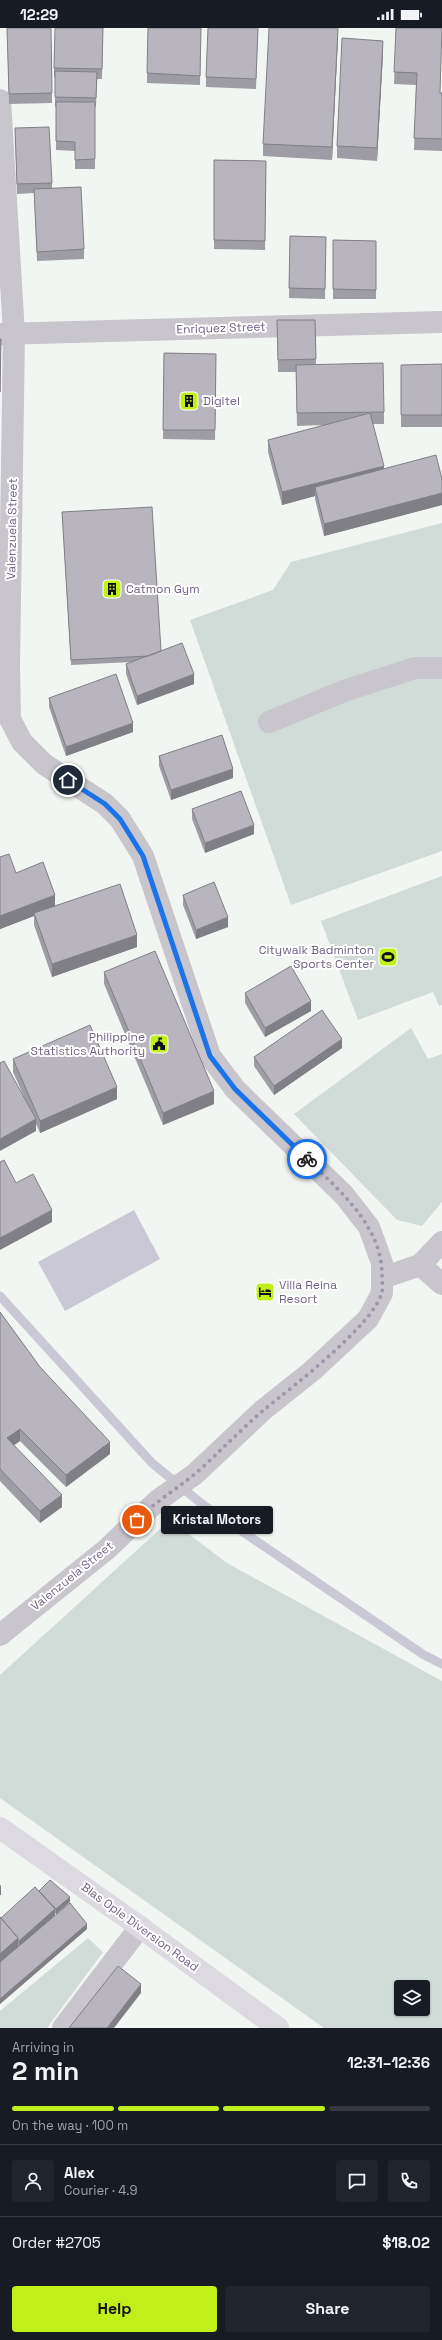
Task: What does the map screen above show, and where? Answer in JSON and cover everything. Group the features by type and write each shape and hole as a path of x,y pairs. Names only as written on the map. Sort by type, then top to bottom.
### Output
{"main road":[{"name":"Blas Ople Diversion Road","path":"0,1828 140,1927 278,2028"}],"street":[{"name":"Valenzuela Street","path":"0,100 7,334 6,525 8,664 5,716 22,742 44,764 105,804 120,819 143,856 210,1056 235,1089 344,1195 370,1227 382,1263 382,1293 368,1319 312,1371 263,1410 195,1474 157,1500 107,1549 0,1634"},
{"name":"Enriquez Street","path":"7,334 442,322"},
{"path":"269,722 344,690 408,670 415,668 442,668"},
{"path":"382,1278 420,1265 442,1242"},
{"path":"420,1265 442,1284"},
{"path":"63,2028 140,1927"}],"shaded area":[{"path":"442,523 442,851 291,905 190,620 273,590 291,562"},
{"name":"Citywalk Badminton Sports Center","path":"442,876 442,1005 439,1006 433,992 358,1020 321,921"},
{"path":"411,1028 428,1059 442,1054 442,1202 422,1226 397,1220 294,1114"},
{"path":"134,1210 160,1259 65,1311 38,1262"},
{"path":"170,1520 227,1563 442,1681 442,2028 324,2028 0,1798 0,1675"},
{"path":"88,1938 103,1952 47,2028 0,2028 0,2011"}],"building":[{"path":"7,28 51,28 52,93 9,94"},
{"path":"55,28 103,28 102,69 54,68"},
{"path":"148,28 201,28 200,76 147,73"},
{"path":"208,28 258,28 256,79 206,77"},
{"path":"269,28 338,28 332,147 263,144"},
{"path":"396,28 442,28 440,93 442,93 442,139 414,138 417,73 394,72"},
{"path":"342,38 383,41 377,148 337,146"},
{"path":"55,71 97,72 96,98 55,97"},
{"path":"56,102 95,102 95,159 75,160 75,142 56,141"},
{"path":"49,127 52,183 17,184 15,128"},
{"path":"214,160 266,161 265,241 214,240"},
{"path":"81,187 84,249 37,252 34,189"},
{"path":"290,236 326,237 325,289 289,288"},
{"path":"333,240 376,241 376,290 333,289"},
{"path":"277,320 315,320 316,359 278,360"},
{"path":"0,339 1,339 0,392"},
{"name":"Digitel","path":"164,353 216,354 215,430 163,430"},
{"path":"383,363 384,412 297,413 296,365"},
{"path":"442,364 442,415 401,415 401,365"},
{"path":"370,413 384,466 282,492 268,440"},
{"path":"436,455 442,479 442,493 324,524 315,487"},
{"name":"Catmon Gym","path":"152,507 161,651 148,656 71,660 62,512"},
{"path":"182,643 194,674 137,696 126,664"},
{"path":"116,674 133,723 66,747 49,698"},
{"path":"222,735 233,769 171,790 159,756"},
{"path":"241,791 254,825 205,843 192,809"},
{"path":"9,854 16,873 43,862 55,895 0,916 0,857"},
{"path":"214,882 228,917 196,930 183,895"},
{"path":"120,884 137,935 52,964 34,913"},
{"name":"Philippine Statistics Authority","path":"155,951 214,1091 163,1113 104,972"},
{"path":"291,966 311,1001 265,1028 245,993"},
{"path":"322,1010 342,1039 274,1086 254,1057"},
{"path":"90,1025 117,1087 40,1121 13,1059"},
{"path":"4,1061 36,1119 0,1139 0,1063"},
{"path":"4,1160 16,1183 33,1174 52,1210 0,1238 0,1162"},
{"path":"0,1312 40,1367 110,1442 66,1475 20,1429 7,1438 62,1495 40,1511 0,1469"},
{"path":"50,1880 70,1897 56,1909 39,1891"},
{"path":"35,1887 55,1909 18,1941 18,1938 1,1918"},
{"path":"70,1903 87,1924 0,1999 0,1962"},
{"path":"0,1917 18,1938 0,1954"},
{"path":"118,1966 141,1984 107,2028 69,2028"}],"waterway":[{"path":"0,1296 152,1463 202,1504 424,1655 442,1664"}],"way so far":[{"path":"137,1520 157,1500 195,1474 263,1410 312,1371 368,1319 382,1293 382,1263 370,1227 344,1195 307,1159"}],"place":[{"name":"Digitel","path":"189,401"},
{"name":"Catmon Gym","path":"112,589"},
{"name":"Citywalk Badminton Sports Center","path":"388,957"},
{"name":"Philippine Statistics Authority","path":"159,1044"},
{"name":"Villa Reina Resort","path":"265,1292"},
{"name":"Kristal Motors","path":"137,1520"}],"route":[{"path":"68,780 105,804 120,819 143,856 210,1056 235,1089 307,1159"}]}
